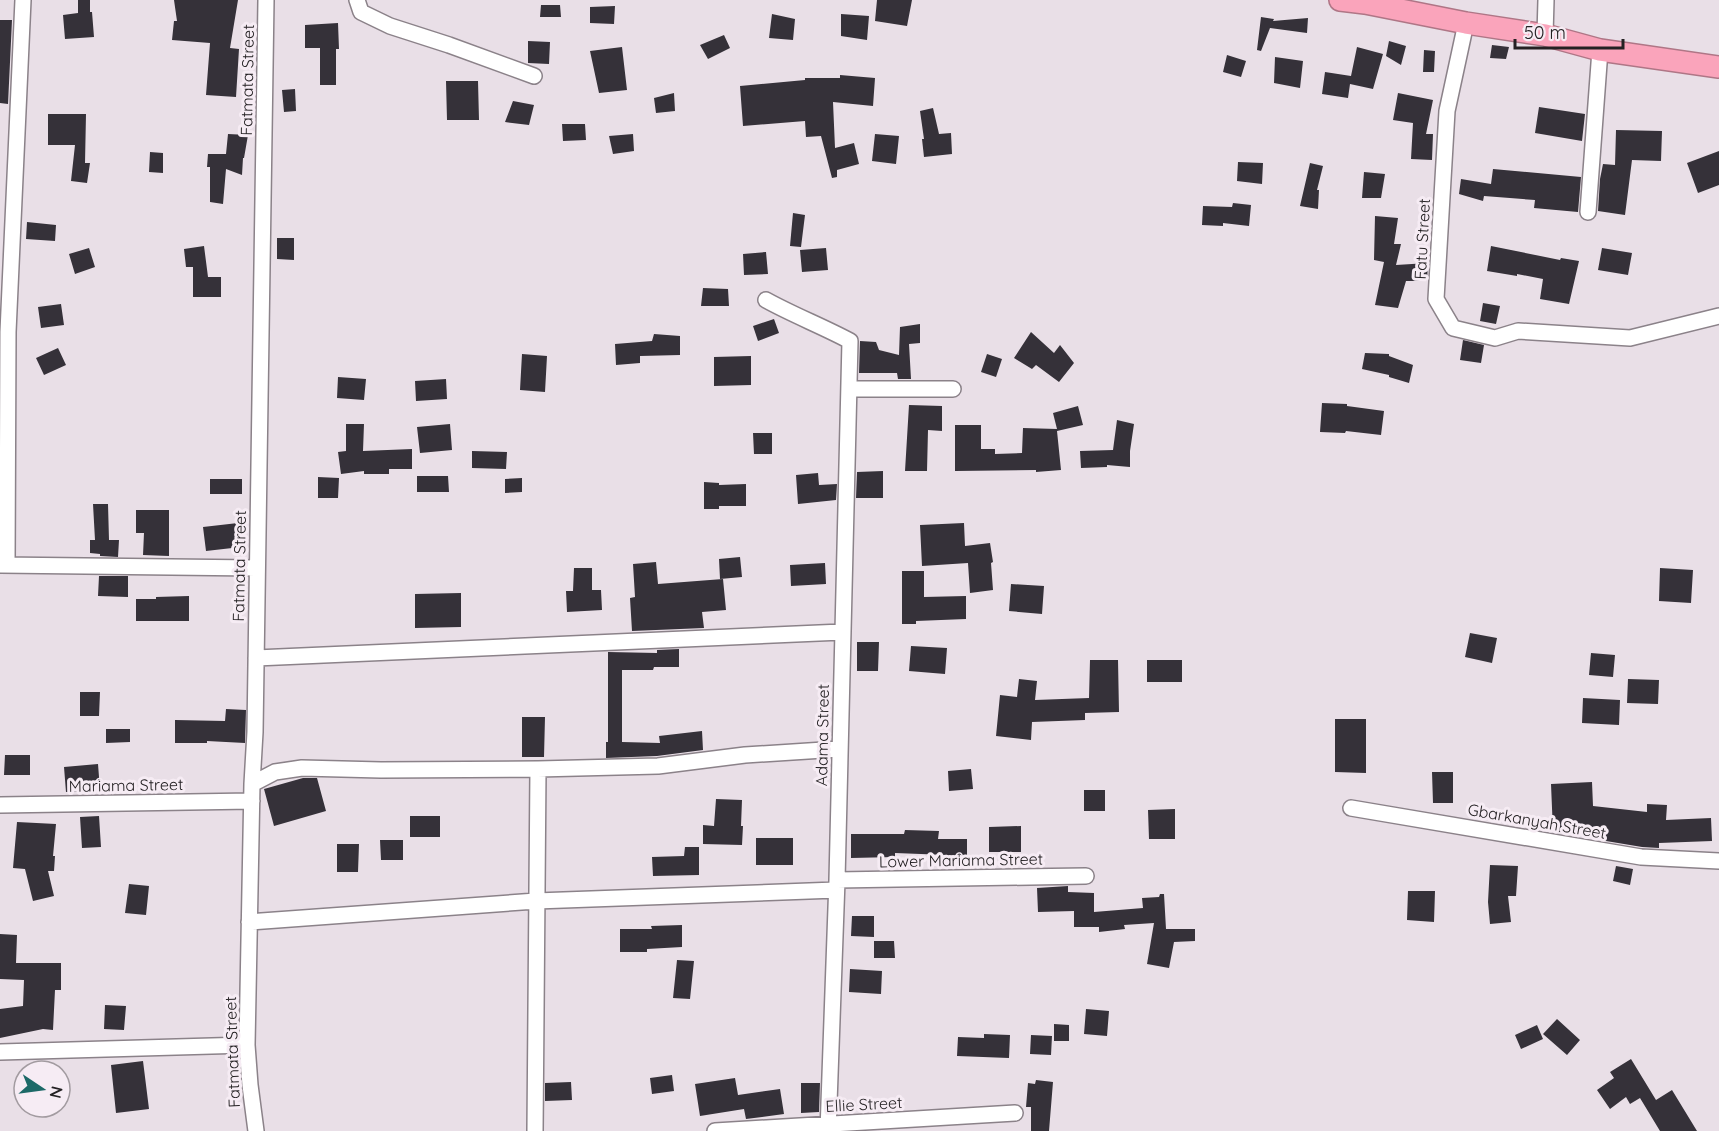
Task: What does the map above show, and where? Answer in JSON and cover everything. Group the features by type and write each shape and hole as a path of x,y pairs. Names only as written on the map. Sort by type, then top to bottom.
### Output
{"highway":[{"path":"1340,0 1365,2 1466,23 1545,35 1600,50 1719,67"}],"street":[{"path":"22,0 4,332 3,565 257,568"},
{"name":"Fatmata Street","path":"255,1131 248,1045 249,922 256,658 266,0"},
{"path":"357,0 361,12 390,26 534,76"},
{"path":"1545,35 1546,0"},
{"name":"Fatu Street","path":"1466,23 1447,111 1436,299 1453,328 1495,338 1518,331 1630,338 1719,316"},
{"path":"1588,212 1600,50"},
{"name":"Adama Street","path":"766,300 850,341 829,1128"},
{"path":"849,389 953,389"},
{"path":"256,658 842,632"},
{"path":"252,784 275,772 302,768 381,770 658,766 745,755 839,749"},
{"path":"535,1131 538,769"},
{"name":"Mariama Street","path":"0,805 252,801"},
{"name":"Gbarkanyah Street","path":"1351,807 1641,857 1719,861"},
{"name":"Lower Mariama Street","path":"249,922 536,901 837,885 1086,876"},
{"path":"0,1052 248,1045"},
{"name":"Ellie Street","path":"716,1131 829,1128 1015,1113"}],"building":[{"path":"78,0 90,0 94,37 65,39 63,15 78,13"},
{"path":"174,0 238,0 230,48 239,49 236,97 206,95 210,43 172,40 174,21 177,21"},
{"path":"877,0 912,0 907,26 875,21"},
{"path":"541,5 560,5 561,17 540,17"},
{"path":"615,6 614,24 590,23 590,7"},
{"path":"772,14 795,19 793,40 769,38"},
{"path":"841,14 869,16 867,40 841,36"},
{"path":"1261,17 1274,19 1273,21 1308,18 1307,33 1270,28 1261,51 1257,50"},
{"path":"0,20 12,20 8,104 0,103"},
{"path":"338,23 339,49 336,49 336,85 320,85 320,48 305,48 305,25"},
{"path":"724,35 730,48 708,59 700,45"},
{"path":"528,41 550,42 549,64 528,63"},
{"path":"1389,41 1406,46 1401,65 1386,56"},
{"path":"1492,45 1509,47 1506,59 1490,58"},
{"path":"622,47 627,90 599,93 590,51"},
{"path":"1357,47 1383,54 1373,89 1350,84 1348,98 1322,94 1325,72 1351,76"},
{"path":"1424,50 1435,51 1434,72 1423,72"},
{"path":"1227,55 1246,61 1241,77 1223,72"},
{"path":"1275,57 1303,61 1300,88 1274,83"},
{"path":"840,75 875,78 873,106 833,102 835,148 854,143 859,164 837,170 837,177 832,178 821,136 806,137 805,121 743,126 740,86 805,80 805,78 840,78"},
{"path":"446,81 478,81 479,120 447,120"},
{"path":"295,89 296,111 284,112 282,90"},
{"path":"674,93 675,111 656,113 654,98"},
{"path":"1398,93 1433,100 1426,134 1433,134 1432,160 1411,159 1413,123 1393,120"},
{"path":"513,101 534,105 529,125 505,122"},
{"path":"1539,107 1585,114 1582,141 1535,133"},
{"path":"933,108 939,134 951,133 952,154 924,157 920,111"},
{"path":"48,114 86,114 85,163 90,163 87,183 71,181 75,145 48,145"},
{"path":"562,124 585,124 586,140 563,141"},
{"path":"1616,130 1662,131 1661,161 1632,160 1625,215 1598,211 1603,164 1615,165"},
{"path":"228,134 248,135 242,175 226,169 223,204 210,202 208,154 226,154"},
{"path":"633,134 634,151 613,154 609,136"},
{"path":"875,134 899,136 896,164 872,161"},
{"path":"1719,151 1719,185 1698,193 1687,163"},
{"path":"150,152 163,153 163,173 149,172"},
{"path":"1238,162 1263,163 1262,184 1237,181"},
{"path":"1310,163 1323,166 1317,190 1319,190 1318,209 1300,206"},
{"path":"1493,169 1581,177 1578,212 1534,208 1535,200 1484,196 1483,201 1459,194 1461,179 1491,184"},
{"path":"1364,172 1385,174 1381,198 1362,198"},
{"path":"1233,203 1251,205 1249,226 1223,223 1223,226 1202,225 1203,206 1232,207"},
{"path":"793,213 805,215 801,247 790,246"},
{"path":"1375,216 1398,218 1394,244 1401,244 1396,265 1428,263 1427,281 1406,281 1398,308 1375,305 1384,262 1374,260"},
{"path":"27,222 56,225 55,241 26,239"},
{"path":"277,238 294,238 294,260 277,259"},
{"path":"204,246 208,277 221,277 221,297 193,297 193,267 186,267 184,249"},
{"path":"1491,246 1560,260 1561,258 1579,261 1569,304 1540,299 1543,279 1487,271"},
{"path":"89,248 95,267 75,274 69,254"},
{"path":"826,248 828,270 802,272 800,250"},
{"path":"1602,248 1632,253 1628,275 1598,270"},
{"path":"766,252 768,274 744,275 743,254"},
{"path":"703,288 728,289 729,306 701,306"},
{"path":"1483,303 1500,306 1496,324 1480,321"},
{"path":"61,304 64,325 41,328 38,307"},
{"path":"774,319 779,333 758,341 753,326"},
{"path":"920,324 920,343 909,344 911,379 898,379 897,373 859,373 860,341 876,342 879,350 899,355 900,327"},
{"path":"1031,332 1054,353 1060,345 1074,363 1059,382 1036,365 1032,369 1014,358"},
{"path":"654,334 680,336 680,355 640,356 640,363 616,365 615,344 652,341"},
{"path":"1463,340 1484,345 1481,363 1460,360"},
{"path":"58,348 66,365 44,375 36,358"},
{"path":"1365,353 1389,354 1389,356 1413,365 1409,383 1389,377 1389,375 1362,369"},
{"path":"522,354 547,356 545,392 520,390"},
{"path":"987,354 1002,359 996,377 981,372"},
{"path":"751,356 751,385 714,386 714,357"},
{"path":"338,377 366,379 364,400 337,398"},
{"path":"446,379 447,399 416,401 415,381"},
{"path":"1322,403 1347,404 1347,406 1384,411 1381,435 1346,431 1345,433 1320,432"},
{"path":"909,405 942,406 942,431 928,430 927,471 905,471"},
{"path":"1078,406 1083,425 1057,431 1061,470 955,471 955,425 981,425 981,449 995,449 995,454 1022,453 1023,428 1057,429 1053,413"},
{"path":"1117,420 1134,424 1130,467 1107,465 1107,467 1081,468 1080,451 1113,450"},
{"path":"346,424 364,424 363,451 412,449 412,469 389,469 389,474 364,474 364,471 341,474 338,452 346,451"},
{"path":"450,424 452,450 420,453 417,427"},
{"path":"753,433 772,433 772,454 754,454"},
{"path":"472,451 507,452 506,469 472,468"},
{"path":"883,471 883,498 856,498 857,472"},
{"path":"818,473 819,485 837,484 836,500 798,504 796,475"},
{"path":"417,476 448,476 449,492 417,492"},
{"path":"318,477 339,478 338,498 318,498"},
{"path":"522,478 522,492 505,493 505,479"},
{"path":"210,479 242,479 242,494 210,494"},
{"path":"704,482 719,483 719,485 746,484 746,506 719,506 719,509 704,509"},
{"path":"93,504 108,504 109,540 119,540 118,557 90,553 90,540 95,540"},
{"path":"136,510 169,510 169,556 143,555 144,533 136,533"},
{"path":"238,523 241,547 206,551 203,527"},
{"path":"964,523 965,546 990,543 993,590 970,593 968,563 922,566 920,525"},
{"path":"740,557 742,577 720,579 719,559"},
{"path":"656,562 658,584 723,579 726,610 702,612 704,628 632,631 630,598 635,597 633,564"},
{"path":"825,563 826,584 791,586 790,565"},
{"path":"574,568 592,568 592,590 601,590 602,610 567,612 566,591 573,591"},
{"path":"1660,568 1693,570 1691,603 1659,601"},
{"path":"902,571 924,571 924,597 966,596 966,619 916,621 916,624 902,624"},
{"path":"99,576 128,576 128,597 98,596"},
{"path":"1011,584 1044,586 1042,614 1009,611"},
{"path":"461,593 461,627 415,628 415,594"},
{"path":"189,596 189,621 136,621 136,599"},
{"path":"1470,633 1497,638 1492,663 1465,657"},
{"path":"857,642 879,642 878,671 857,671"},
{"path":"911,646 947,648 945,674 909,671"},
{"path":"679,649 679,667 622,670 622,742 660,743 659,736 702,731 703,750 657,756 606,758 608,652 657,653 657,650"},
{"path":"1591,653 1615,655 1613,677 1589,675"},
{"path":"1090,660 1118,660 1119,712 1085,713 1085,720 1032,722 1031,740 996,736 1000,695 1017,697 1019,679 1037,681 1035,700 1089,698"},
{"path":"1147,660 1182,660 1182,682 1147,682"},
{"path":"1628,679 1659,680 1658,704 1627,703"},
{"path":"80,692 100,692 99,716 80,716"},
{"path":"1583,698 1620,700 1619,725 1582,723"},
{"path":"226,709 246,710 245,743 207,741 207,743 175,743 175,720 225,721"},
{"path":"522,717 545,717 544,757 522,757"},
{"path":"1335,719 1366,719 1366,773 1335,772"},
{"path":"106,729 130,729 130,742 106,743"},
{"path":"5,755 30,755 30,775 4,775"},
{"path":"98,764 100,790 66,792 64,767"},
{"path":"971,769 973,789 949,791 948,771"},
{"path":"1432,772 1453,772 1453,803 1433,803"},
{"path":"303,778 317,778 326,811 274,826 264,789"},
{"path":"1592,782 1593,806 1647,812 1647,804 1667,805 1666,820 1711,818 1712,841 1659,843 1659,848 1600,840 1601,832 1553,832 1551,784"},
{"path":"1084,790 1105,790 1105,811 1084,811"},
{"path":"716,799 742,800 742,845 703,844 703,825 714,826"},
{"path":"1175,809 1175,839 1149,839 1148,810"},
{"path":"99,816 101,847 82,848 80,817"},
{"path":"410,816 440,816 440,837 410,837"},
{"path":"17,822 56,824 54,871 48,871 54,896 33,901 25,869 13,868"},
{"path":"1021,826 1021,852 989,852 989,827"},
{"path":"905,830 939,831 938,839 967,839 967,859 947,859 947,855 895,853 895,857 851,858 851,834 904,834"},
{"path":"756,838 793,838 793,865 756,865"},
{"path":"380,840 403,840 403,860 381,860"},
{"path":"337,844 359,844 358,872 337,872"},
{"path":"685,847 699,847 699,875 653,876 652,857 684,856"},
{"path":"1490,865 1518,866 1516,896 1508,896 1511,922 1490,924 1488,902"},
{"path":"1616,866 1633,869 1630,885 1613,881"},
{"path":"129,884 149,886 146,915 125,913"},
{"path":"1068,886 1068,892 1094,893 1094,912 1143,908 1142,898 1159,897 1160,894 1164,894 1166,929 1195,929 1195,941 1174,942 1169,968 1147,964 1154,923 1124,925 1125,929 1099,932 1099,927 1074,927 1074,911 1038,912 1037,888"},
{"path":"1408,891 1435,891 1434,922 1407,920"},
{"path":"852,916 874,916 874,937 851,936"},
{"path":"682,925 682,947 647,949 647,952 620,952 620,929 652,929 651,926"},
{"path":"0,934 17,935 16,963 61,963 61,990 55,990 53,1030 43,1029 0,1038 0,1009 23,1006 24,980 0,979"},
{"path":"874,941 894,941 895,958 874,958"},
{"path":"677,960 694,961 690,999 673,998"},
{"path":"850,969 882,971 881,994 849,992"},
{"path":"105,1005 126,1006 124,1030 104,1029"},
{"path":"1086,1009 1109,1011 1107,1036 1084,1034"},
{"path":"1557,1019 1580,1040 1567,1055 1543,1034"},
{"path":"1054,1024 1069,1025 1069,1041 1054,1041"},
{"path":"1537,1025 1543,1039 1521,1049 1515,1035"},
{"path":"984,1034 1010,1035 1009,1058 957,1056 958,1037 984,1038"},
{"path":"1031,1035 1052,1036 1051,1055 1030,1054"},
{"path":"1631,1059 1656,1100 1672,1090 1697,1131 1660,1131 1640,1098 1630,1104 1626,1097 1610,1109 1597,1090 1614,1078 1610,1072"},
{"path":"143,1061 149,1109 116,1113 111,1065"},
{"path":"672,1075 674,1091 652,1094 650,1078"},
{"path":"735,1078 738,1095 780,1089 784,1114 746,1119 744,1109 700,1116 695,1084"},
{"path":"1036,1080 1053,1082 1049,1131 1031,1131 1031,1107 1026,1107 1028,1083 1035,1084"},
{"path":"571,1082 572,1100 545,1101 545,1083"},
{"path":"801,1083 820,1083 819,1112 801,1113"}]}
